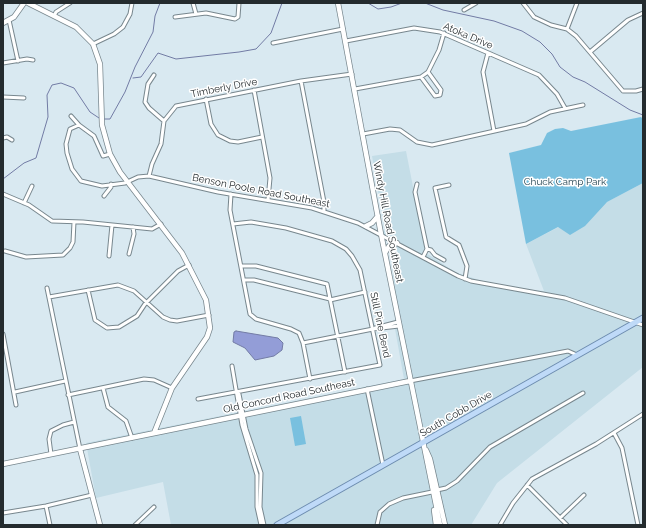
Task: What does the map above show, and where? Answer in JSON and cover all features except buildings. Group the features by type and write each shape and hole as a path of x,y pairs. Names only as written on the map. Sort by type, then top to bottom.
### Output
{"main road":[{"name":"South Cobb Drive","path":"277,525 643,318"}],"street":[{"path":"3,23 17,13 24,3"},
{"path":"28,3 80,30 93,44 100,64 102,125 110,154 128,182 161,224 189,265 206,300 210,328 206,341 172,388 154,433"},
{"path":"54,16 56,12 70,3"},
{"path":"93,44 114,34 123,27 130,14 132,3"},
{"path":"193,3 196,14"},
{"path":"175,17 208,13 235,19 238,17 239,3"},
{"name":"Windy Hill Road Southeast","path":"338,3 410,382 423,443 430,459 436,525"},
{"path":"464,10 476,3"},
{"path":"523,3 534,16 551,25 567,29 626,92 643,89"},
{"path":"567,29 577,3"},
{"path":"590,52 628,20 643,13"},
{"path":"9,20 18,61"},
{"name":"Atoka Drive","path":"346,41 414,28 444,33 539,75 557,94 565,108"},
{"path":"273,43 343,29"},
{"path":"355,89 421,77 428,72 439,50 444,33"},
{"path":"488,53 483,72 494,131"},
{"path":"3,64 33,60"},
{"path":"421,77 435,96 440,95 441,90 428,72"},
{"name":"Timberly Drive","path":"164,121 176,106 301,81 352,74"},
{"path":"149,176 152,164 161,144 164,121 149,108 145,102 148,84 154,75"},
{"path":"301,81 324,202 324,211"},
{"path":"254,90 270,178 268,200"},
{"path":"3,96 24,98"},
{"path":"206,99 211,124 218,135 230,141 238,142 262,137"},
{"path":"363,134 390,129 400,130 418,142 432,145 526,124 550,112 583,105"},
{"path":"71,116 79,125 94,136 103,156 110,154"},
{"name":"Benson Poole Road Southeast","path":"79,125 70,129 67,138 66,153 72,169 81,181 102,186 128,182 138,177 149,176 231,194 324,211 366,226 465,279 482,284 576,301 635,322"},
{"path":"3,138 7,137 12,140"},
{"path":"104,196 111,187 111,184"},
{"path":"418,184 415,192 426,249 423,257"},
{"path":"449,185 435,188 446,237 459,245 467,266 465,279"},
{"path":"24,202 32,186"},
{"path":"3,194 24,202 52,221 152,229 161,224"},
{"path":"231,194 230,208 249,311 252,317 295,330 300,334 310,380"},
{"path":"366,226 372,223 378,216"},
{"path":"5,252 26,257 62,254 70,248 73,242 74,222"},
{"name":"Still Pine Bend","path":"198,399 280,382 310,380 380,365 360,270 355,260 346,249 335,242 279,227 251,222 233,224"},
{"path":"109,256 112,225"},
{"path":"129,254 134,234 133,227"},
{"path":"385,253 389,246 397,243"},
{"path":"426,249 431,250 435,255 444,260"},
{"path":"88,290 93,316 98,323 107,328 119,327 127,324 138,316 148,302 178,272 189,265"},
{"path":"241,266 256,266 327,284 345,372"},
{"path":"244,280 254,280 330,299 365,292"},
{"path":"49,297 114,285 122,286 134,291 163,317 170,320 178,322 209,315"},
{"path":"47,288 80,449 100,525"},
{"path":"635,322 643,325"},
{"path":"303,343 399,324"},
{"path":"3,334 15,392 16,405"},
{"name":"Old Concord Road Southeast","path":"3,464 368,389 568,351 577,355"},
{"path":"232,366 242,415 261,473 260,507 262,525"},
{"path":"68,395 144,379 154,380 172,388"},
{"path":"15,392 65,381"},
{"path":"103,388 108,407 126,421 132,438"},
{"path":"368,389 383,465"},
{"path":"377,525 380,512 389,504 403,498 434,493 446,488 457,481 490,447 583,393"},
{"path":"500,525 512,503 527,484 542,473 614,433 643,414"},
{"path":"51,454 49,439 51,431 62,425 74,422"},
{"path":"614,433 622,448 638,525"},
{"path":"527,484 567,525"},
{"name":"Windy Hill Road Southeast","path":"434,493 448,525"},
{"name":"Windy Hill Road Southeast","path":"434,493 440,525"},
{"path":"3,513 46,506 92,495"},
{"path":"560,518 584,495"},
{"path":"46,506 50,525"},
{"path":"135,525 154,507"},
{"name":"Windy Hill Road Southeast","path":"441,508 445,525"}],"shaded area":[{"path":"406,151 426,253 455,272 500,287 544,291 526,244 643,183 643,367 497,483 471,525 171,525 163,482 96,498 86,443 404,379 395,329 395,290 390,250 388,241 375,227 385,231 372,156"},
{"path":"236,331 278,338 283,343 282,350 274,356 255,360 245,348 233,342 234,332"}],"green space":[{"name":"Chuck Camp Park","path":"641,117 643,119 643,183 607,202 585,226 570,235 558,227 526,244 509,153 541,145 547,133 555,129 563,128 571,131"},
{"path":"301,416 306,444 295,446 290,418"}],"waterway":[{"path":"104,119 110,119 125,92 135,67 153,32 155,16 160,3"},
{"path":"133,78 141,77 158,53 176,59 256,49 271,33 282,3"},
{"path":"368,3 378,9 391,7 402,3"},
{"path":"425,3 443,10 494,21 522,31 540,42 552,54 560,67 573,77 585,82 630,110 643,115"},
{"path":"3,179 24,163 36,158 48,117 47,95 52,85 61,83 74,88 90,112 99,118"}]}
